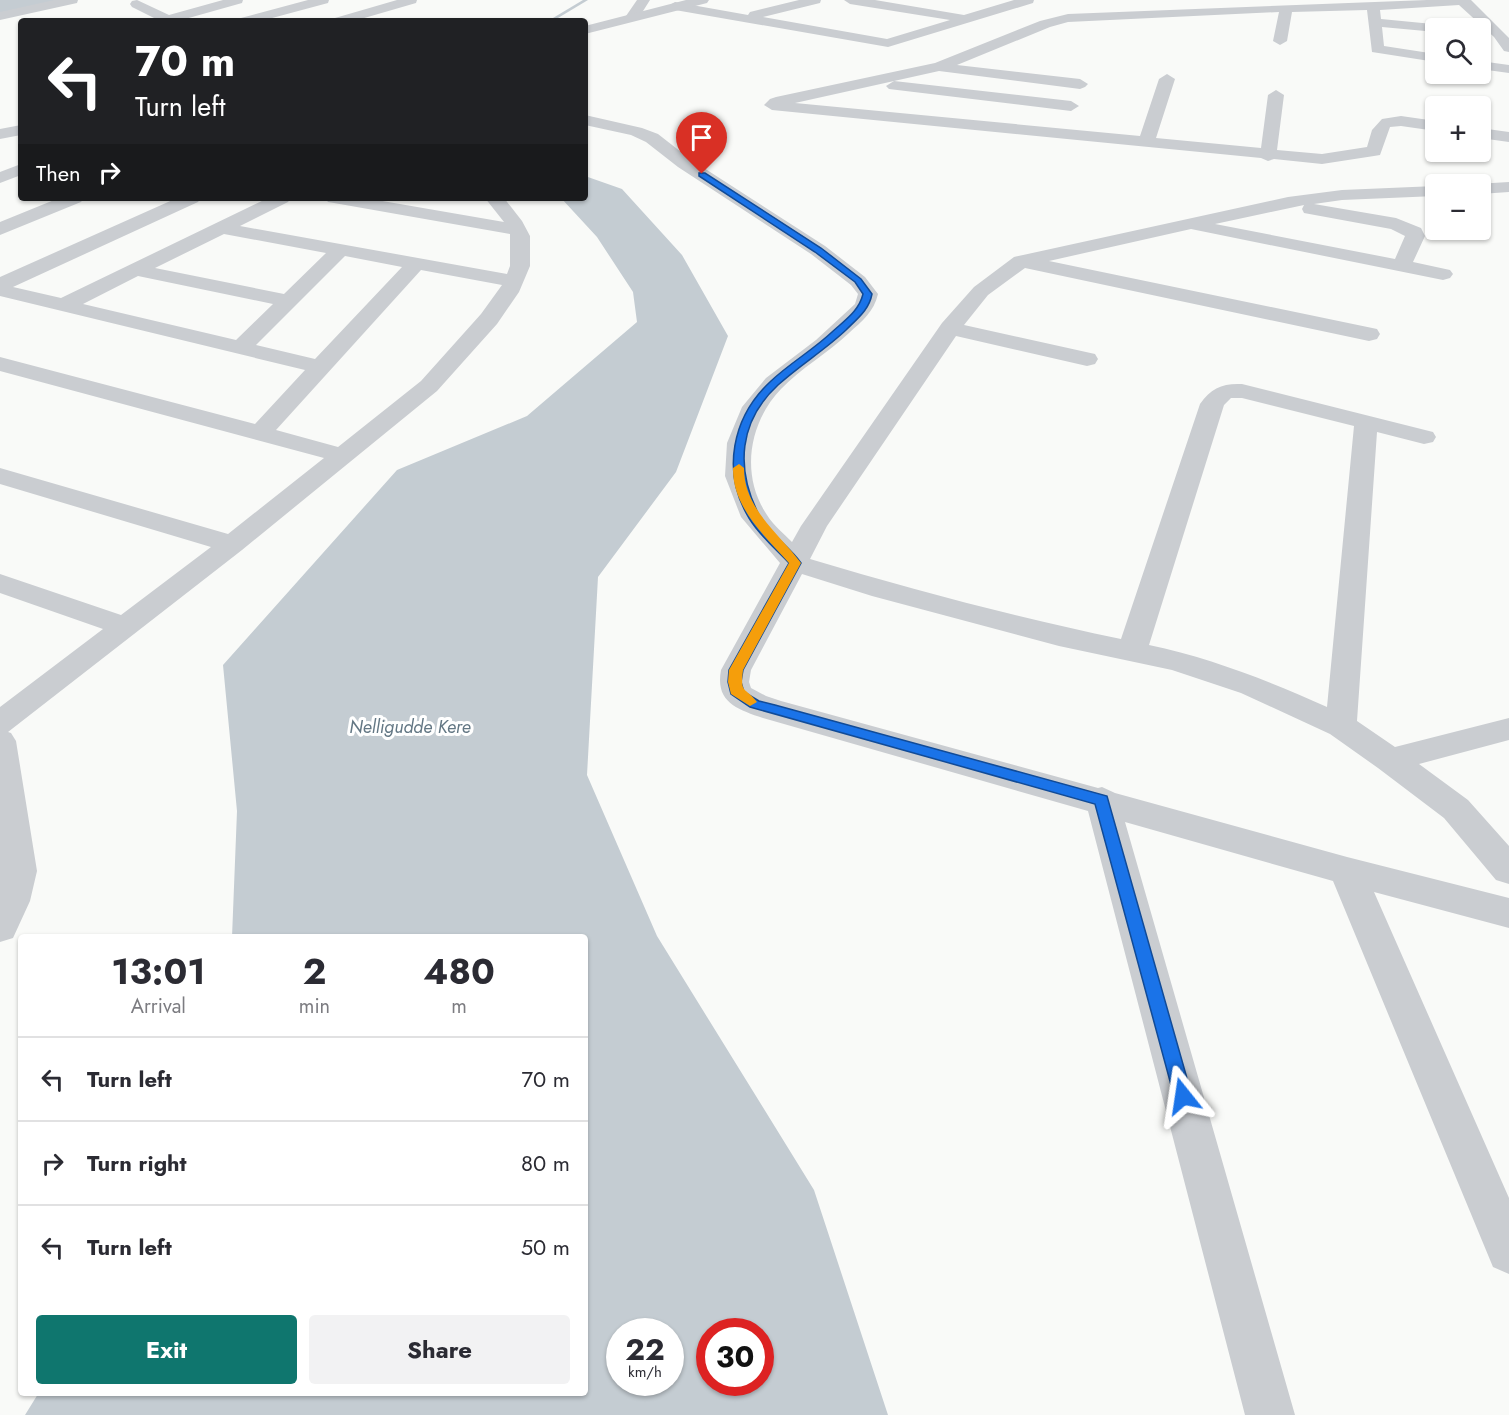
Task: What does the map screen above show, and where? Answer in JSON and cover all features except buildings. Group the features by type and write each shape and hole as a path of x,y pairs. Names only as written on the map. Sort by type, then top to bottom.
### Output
{"street":[{"path":"0,16 72,0"},
{"path":"151,0 137,4 165,18"},
{"path":"176,18 237,0"},
{"path":"257,18 323,0"},
{"path":"350,18 411,0"},
{"path":"633,16 644,0"},
{"path":"588,29 702,0"},
{"path":"744,18 815,0"},
{"path":"850,0 966,18"},
{"path":"894,7 921,0"},
{"path":"675,6 888,43 1028,0"},
{"path":"1425,125 1386,122 1381,126 1374,152 1322,159 1268,156 772,105 776,102 939,67 1045,24 1068,18 1096,15 1417,5 1464,0 1504,35 1509,48"},
{"path":"1071,4 1096,15"},
{"path":"1417,5 1428,18"},
{"path":"1373,6 1376,48"},
{"path":"788,7 823,13"},
{"path":"1280,41 1286,8"},
{"path":"1375,23 1425,27"},
{"path":"893,25 928,30"},
{"path":"1376,48 1425,46"},
{"path":"1376,48 1425,56"},
{"path":"1491,51 1509,53"},
{"path":"980,52 1003,55"},
{"path":"939,67 1083,77 1059,134"},
{"path":"1491,67 1509,69"},
{"path":"1146,142 1167,79"},
{"path":"869,83 1071,106"},
{"path":"1268,156 1276,95"},
{"path":"588,121 636,131 652,138 684,163 818,250 858,280 868,294 865,306 824,345 774,383 754,407 739,443 738,476 754,518 795,563 882,590 1059,636 1178,661 1252,687 1341,726 1390,760 1456,809 1509,870"},
{"path":"0,134 18,131"},
{"path":"1491,135 1509,137"},
{"path":"0,178 18,170"},
{"path":"1491,188 1509,187"},
{"path":"1425,191 1342,195 1280,204 1021,261 981,291 950,328 814,526 736,670 734,682 738,694 755,704 774,710 1102,800 1347,871 1509,913"},
{"path":"4,225 67,201"},
{"path":"0,285 185,201"},
{"path":"64,305 276,201"},
{"path":"351,201 517,230"},
{"path":"0,723 232,544 429,386 489,319 509,292 520,266 520,236 497,201"},
{"path":"1280,204 1406,227 1414,232 1415,236 1401,266"},
{"path":"1185,224 1443,274"},
{"path":"222,228 514,281"},
{"path":"242,348 341,249"},
{"path":"1021,261 1370,334"},
{"path":"261,433 416,263"},
{"path":"136,270 289,302"},
{"path":"0,290 319,367"},
{"path":"950,328 1087,359"},
{"path":"0,364 341,455"},
{"path":"1132,651 1212,404 1221,392 1242,391 1424,437"},
{"path":"1341,726 1366,422"},
{"path":"0,476 232,544"},
{"path":"0,583 124,626"},
{"path":"1390,760 1509,729"},
{"path":"0,741 19,871 7,884 12,901 0,927"},
{"path":"1102,800 1270,1415"},
{"path":"1347,871 1509,1251"}],"water":[{"path":"0,0 60,0 0,13"},
{"name":"Nelligudde Kere","path":"588,177 622,189 682,255 728,336 676,472 598,577 587,775 657,936 814,1190 888,1415 25,1415 37,1396 588,1396 588,934 232,934 237,811 223,665 397,470 527,416 637,322 633,292 597,237 564,201 588,201"}],"waterway":[{"path":"555,18 586,0"}],"slow traffic":[{"path":"739,468 738,476 754,518 795,563 736,670 734,682 738,694 750,702"}],"route":[{"path":"702,174 818,250 858,280 868,294 865,306 824,345 774,383 754,407 739,443 738,476 754,518 795,563 736,670 734,682 738,694 755,704 774,710 1102,800 1183,1096"}]}
